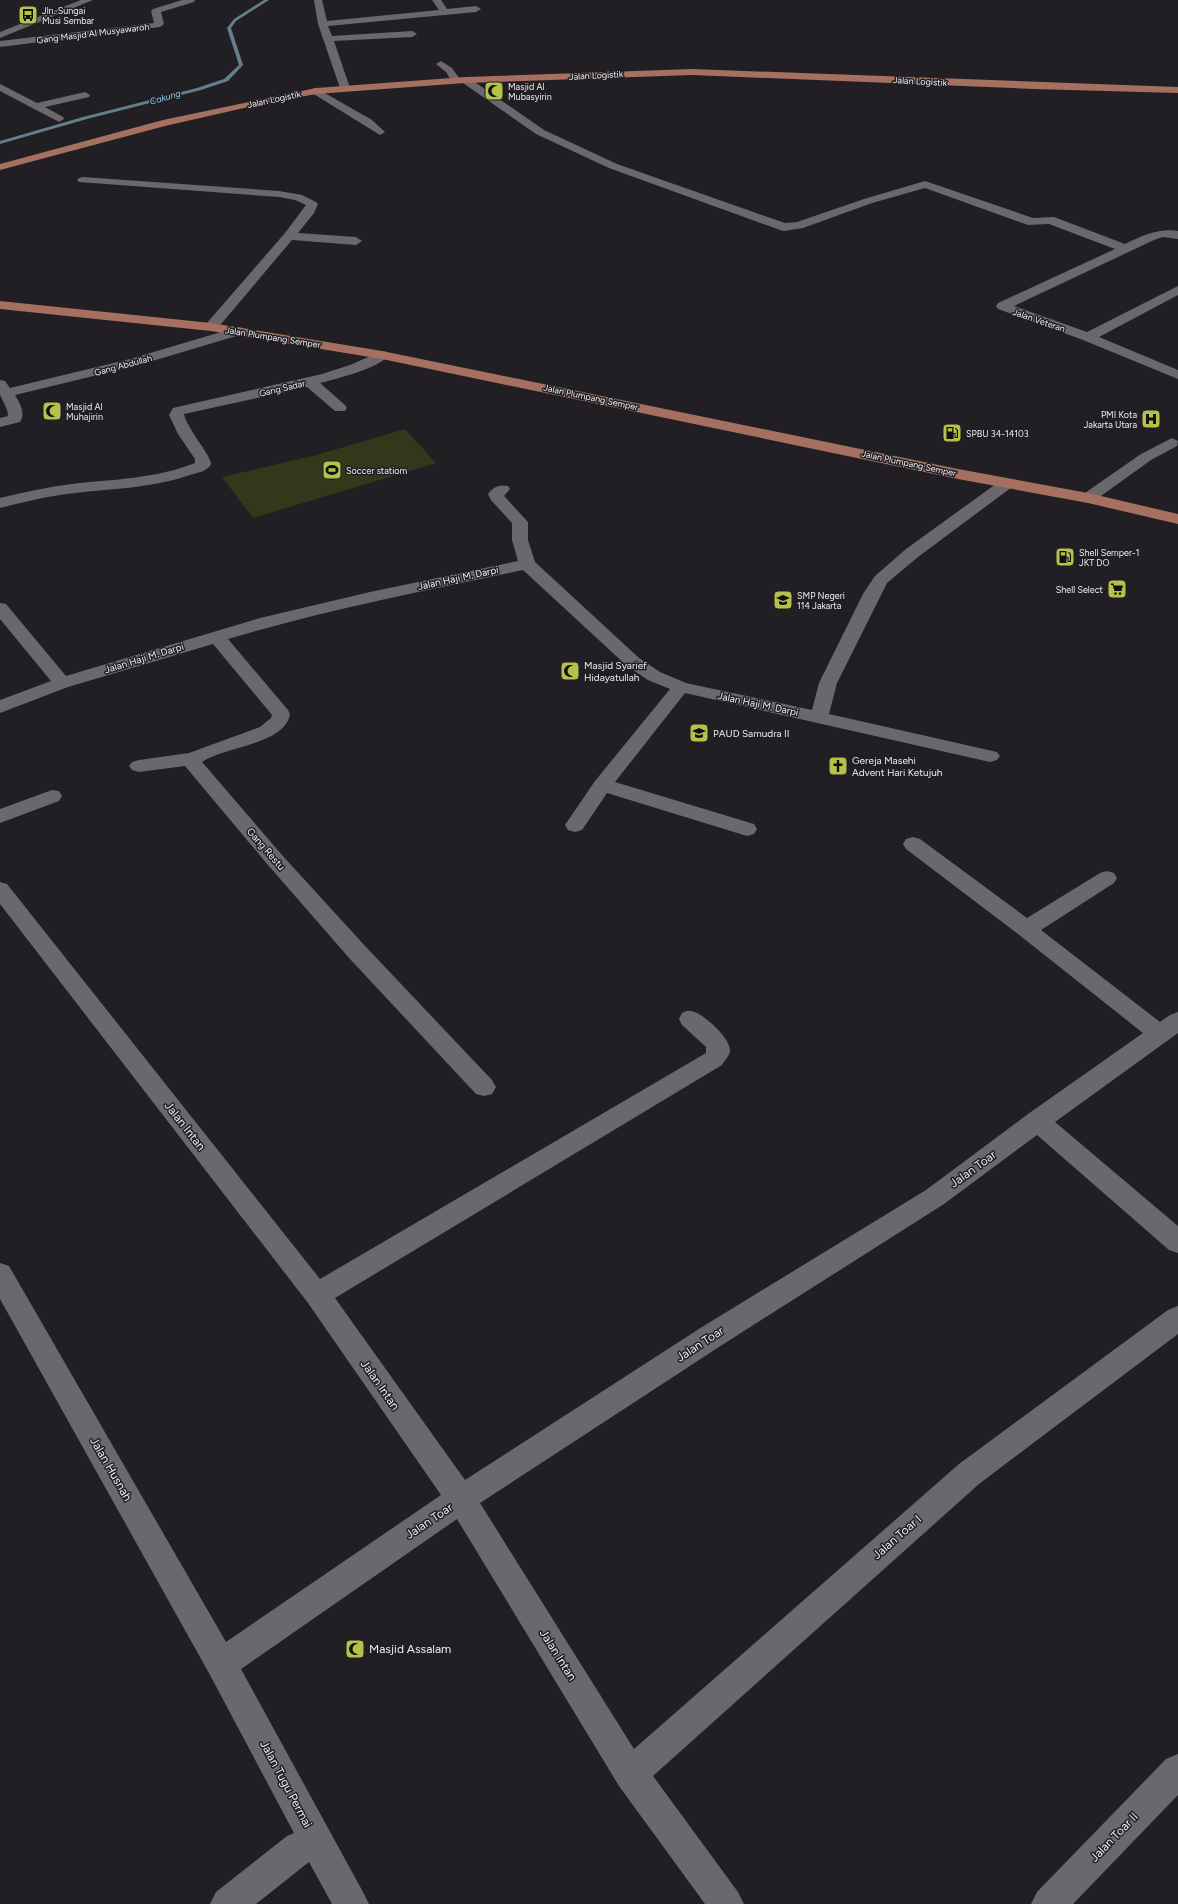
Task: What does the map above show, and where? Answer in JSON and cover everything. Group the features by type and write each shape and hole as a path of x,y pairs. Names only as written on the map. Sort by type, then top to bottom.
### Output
{"main road":[{"name":"Jalan Logistik","path":"0,167 163,123 262,101 316,91 461,80 692,72 1028,86 1178,90"},
{"name":"Jalan Plumpang Semper","path":"0,305 211,327 382,355 1006,484 1088,498 1178,519"}],"street":[{"path":"0,35 89,0"},
{"name":"Gang Masjid Al Musyawaroh","path":"0,44 157,25 159,24 156,11 191,0"},
{"path":"318,0 323,24 345,88"},
{"path":"436,0 444,13"},
{"path":"323,24 476,9"},
{"path":"328,39 412,34"},
{"path":"441,64 461,80 540,132 613,166 710,202 784,227 798,225 868,201 925,184 1032,222 1050,220 1122,249 1160,233 1166,232 1178,235"},
{"path":"0,87 59,120"},
{"path":"316,91 368,122 380,132"},
{"path":"36,106 85,95"},
{"path":"83,180 279,194 298,197 312,204 310,210 289,236 211,327"},
{"path":"289,236 356,241"},
{"name":"Jalan Veteran","path":"1122,249 1003,306 1088,337 1178,375"},
{"path":"1088,337 1178,290"},
{"name":"Gang Abdullah","path":"3,388 134,362 238,331"},
{"name":"Gang Sadar","path":"0,503 42,492 148,481 203,465 203,459 182,428 176,415 178,411 310,382 354,369 382,355"},
{"path":"310,382 340,408"},
{"path":"0,423 15,419 16,415 12,401 3,388"},
{"path":"1088,498 1146,457 1172,443"},
{"path":"819,717 828,683 872,594 881,580 912,553 1006,484"},
{"path":"502,489 496,494 497,497 520,522 520,540 527,564"},
{"name":"Jalan Haji M. Darpi","path":"0,707 62,683 266,622 370,597 527,564 633,662 654,676 681,687 990,756"},
{"path":"0,608 62,683"},
{"path":"139,766 192,759 199,755 267,731 280,720 281,714 216,636"},
{"path":"575,825 602,785 681,687"},
{"name":"Gang Restu","path":"192,759 191,761 275,860 358,953 484,1087"},
{"path":"602,785 747,829"},
{"path":"0,816 52,796"},
{"path":"913,844 1026,929 1069,964 1169,1027"},
{"path":"1026,929 1107,878"},
{"name":"Jalan Intan","path":"0,889 316,1295 461,1499 631,1774 726,1904"},
{"path":"316,1295 714,1059 718,1052 717,1043 690,1019"},
{"name":"Jalan Toar","path":"221,1664 461,1499 712,1336 935,1196 1169,1027"},
{"path":"1037,1122 1178,1242"},
{"name":"Jalan Husnah","path":"0,1274 221,1664"},
{"name":"Jalan Toar I","path":"631,1774 969,1474 1178,1318"},
{"name":"Jalan Tugu Permai","path":"221,1664 351,1904"},
{"name":"Jalan Toar II","path":"1049,1904 1178,1771"},
{"path":"228,1904 299,1848"}],"green space":[{"name":"Soccer statiom","path":"405,429 436,463 253,518 222,477 313,456"}],"waterway":[{"name":"Cakung","path":"0,143 85,118 199,89 226,80 241,65 229,28 235,20 267,0"}],"place":[{"name":"Jln. Sungai Musi Sembar","path":"28,15"},
{"name":"Masjid Al Mubasyirin","path":"494,91"},
{"name":"Masjid Al Muhajirin","path":"52,411"},
{"name":"PMI Kota Jakarta Utara","path":"1151,419"},
{"name":"SPBU 34-14103","path":"952,433"},
{"name":"Soccer statiom","path":"332,470"},
{"name":"Shell Semper-1 JKT DO","path":"1065,557"},
{"name":"Shell Select","path":"1117,589"},
{"name":"SMP Negeri 114 Jakarta","path":"783,600"},
{"name":"Masjid Syarief Hidayatullah","path":"570,671"},
{"name":"PAUD Samudra II","path":"699,733"},
{"name":"Gereja Masehi Advent Hari Ketujuh","path":"838,766"},
{"name":"Masjid Assalam","path":"355,1649"}]}
